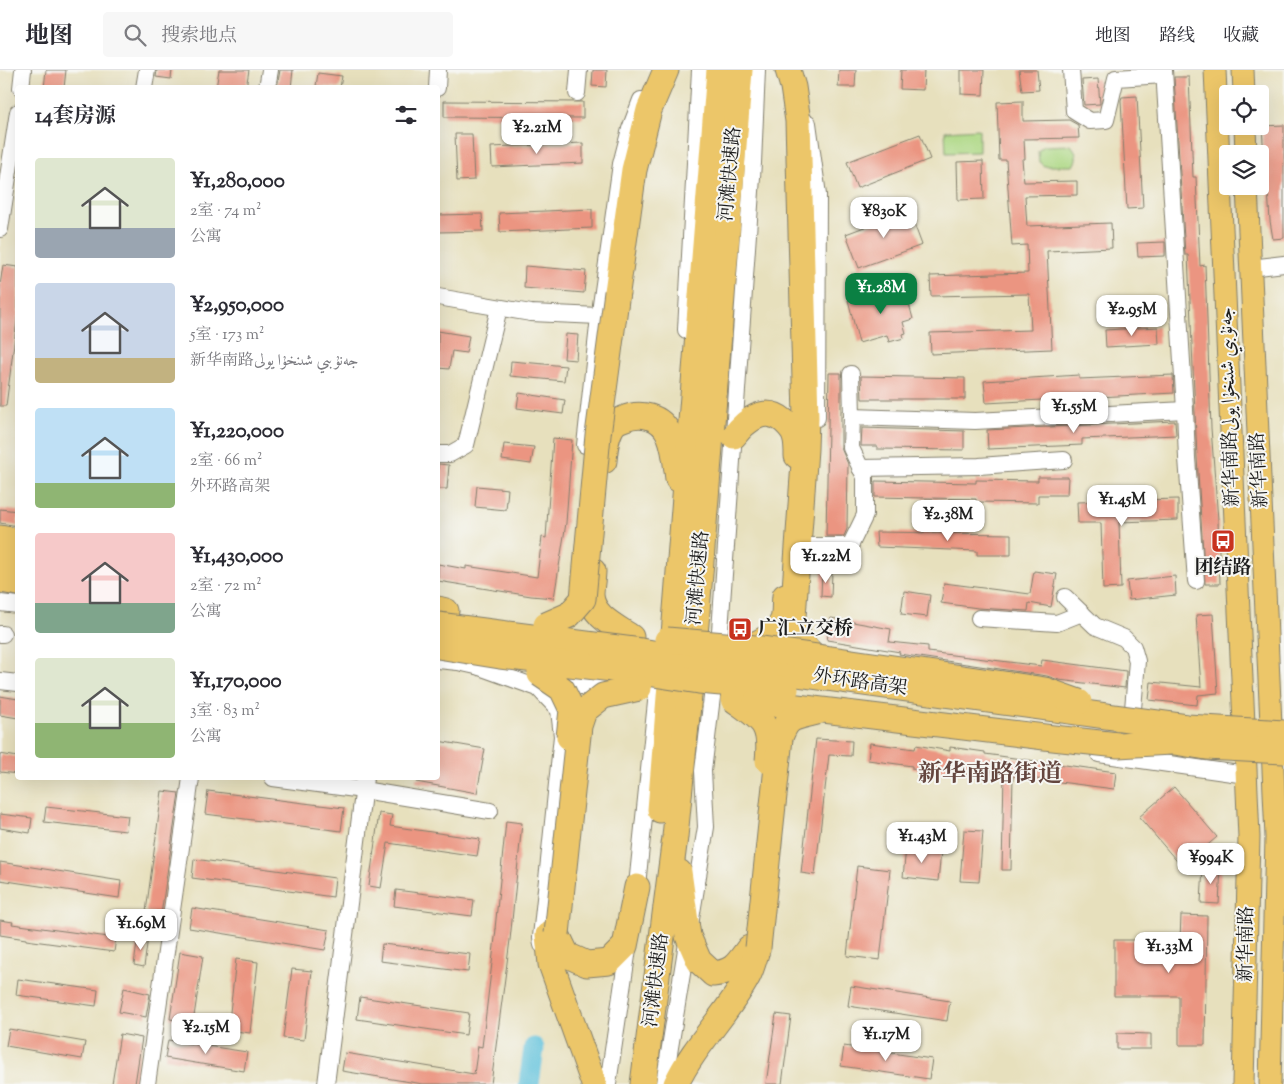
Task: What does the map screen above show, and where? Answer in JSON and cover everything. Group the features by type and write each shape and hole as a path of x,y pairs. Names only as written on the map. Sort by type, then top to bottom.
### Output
{"highway":[{"path":"555,629 584,599 598,435 634,170 649,110 666,70"},
{"name":"河滩快速路","path":"628,1084 644,973 664,762 719,70"},
{"name":"河滩快速路","path":"644,1084 674,837 696,624 740,70"},
{"path":"788,70 793,87 798,122 806,441 793,617 796,632 806,650 816,657"},
{"path":"741,428 762,414 777,416 792,428 796,439 797,468 783,620 775,632 748,647"},
{"path":"631,637 595,610 591,596 606,449 609,433 614,423 630,416 646,415 660,422 669,433 678,483"},
{"path":"0,538 15,540"},
{"path":"0,559 15,562"},
{"path":"0,580 15,582"},
{"path":"0,592 15,594"},
{"path":"440,614 555,629 748,647 1046,690 1127,713"},
{"name":"外环路高架","path":"440,614 640,651 711,662 1127,713 1187,727 1280,728"},
{"name":"外环路高架","path":"440,646 500,656 699,681 809,691 1032,720 1206,747 1284,750"},
{"path":"440,655 540,674 639,688 1053,738 1118,745 1173,742"},
{"path":"540,674 562,689 572,710 551,964 594,1084"},
{"path":"637,887 625,946 609,962 587,964 567,956 553,934 579,726 584,711 602,696 639,688"},
{"path":"674,837 688,936 699,961 713,974 725,973 753,948 769,737 764,724 754,714 733,699"},
{"path":"676,1084 684,1065 715,1026 749,975 780,738 784,726 791,719 825,710"}],"main road":[{"name":"新华南路جەنۇبىي شىنخۇا يولى","path":"1215,70 1246,775"},
{"path":"1243,70 1244,85"},
{"name":"新华南路","path":"1247,195 1250,268 1280,728 1270,1084"},
{"path":"1244,722 1280,728"},
{"path":"1246,775 1279,775"},
{"name":"新华南路","path":"1243,1084 1249,837 1246,775"},
{"path":"1244,1061 1271,1062"}],"street":[{"path":"21,85 23,70"},
{"path":"144,85 147,70"},
{"path":"268,85 270,70"},
{"path":"437,85 438,70"},
{"path":"577,93 579,70"},
{"path":"652,70 630,129 621,164 588,407 572,592 555,629 648,644 662,638"},
{"path":"608,1084 637,887 678,483 700,70"},
{"path":"664,1084 706,827 703,771 711,713 741,428 757,70"},
{"path":"798,70 807,114 818,195 819,345 817,460 803,627 823,654 853,675"},
{"path":"1072,70 1074,111 1090,121 1106,120 1116,78 1164,72 1196,580"},
{"path":"0,229 8,194 15,137"},
{"path":"1250,268 1284,264"},
{"path":"440,297 531,313 599,316"},
{"path":"440,454 450,454 466,445 499,308"},
{"path":"810,546 850,546 864,515 865,477 852,448 851,374"},
{"path":"852,417 975,421 1186,410"},
{"path":"860,468 979,466 1064,460"},
{"path":"0,544 15,546"},
{"path":"1065,597 1095,626 1124,638 1133,648 1137,661 1127,713"},
{"path":"0,603 15,605"},
{"path":"979,618 1057,623 1082,613"},
{"path":"720,631 729,646 756,663 802,667 1127,713 1244,722"},
{"path":"440,660 581,686 638,693 646,697 655,711"},
{"path":"474,666 538,688 559,710 562,736 541,937 543,969 561,993"},
{"path":"0,681 15,683"},
{"path":"711,713 732,706 746,705 1246,775"},
{"path":"147,1084 191,780"},
{"path":"303,780 364,784 490,811"},
{"path":"326,1084 364,784"}],"green space":[{"path":"979,129 979,152 946,153 945,131"},
{"path":"1071,145 1076,155 1073,166 1044,166 1039,162 1038,151 1044,146"}],"building":[{"path":"46,70 66,70 64,85 44,85"},
{"path":"157,70 172,70 171,79 156,77"},
{"path":"219,70 249,70 246,85 216,85"},
{"path":"280,70 293,70 291,85 278,85"},
{"path":"593,70 607,70 606,87 592,86"},
{"path":"839,70 856,70 855,87 838,87"},
{"path":"901,70 924,70 923,90 900,89"},
{"path":"961,70 984,70 983,95 961,94"},
{"path":"1019,70 1037,70 1039,90 1022,91"},
{"path":"318,73 342,76 340,85 316,85"},
{"path":"1174,77 1189,77 1193,177 1196,177 1200,266 1205,265 1211,428 1218,520 1220,584 1205,584 1188,255 1185,255"},
{"path":"1098,79 1100,104 1084,105 1082,80"},
{"path":"1137,96 1143,208 1127,209 1121,100 1122,97"},
{"path":"444,101 583,102 583,118 444,117"},
{"path":"1023,101 1023,121 1069,120 1078,125 1079,138 1024,139 1025,159 1022,159 1024,182 1077,181 1077,195 1025,196 1027,226 1111,223 1112,248 1047,251 1052,349 931,354 930,333 1031,330 1029,294 931,296 930,276 1028,273 1027,245 1012,246 1006,160 999,160 997,102"},
{"path":"1284,125 1284,238 1273,239 1268,195 1269,145 1263,145 1263,135 1269,135 1269,126"},
{"path":"455,134 472,134 474,180 457,181"},
{"path":"920,134 930,159 857,188 847,162"},
{"path":"583,143 583,163 492,167 491,147"},
{"path":"983,161 984,199 958,200 957,162"},
{"path":"592,209 592,228 500,232 499,213"},
{"path":"909,210 922,245 859,268 846,234"},
{"path":"482,214 483,231 440,232 440,215"},
{"path":"1165,242 1165,256 1138,257 1137,243"},
{"path":"3,265 15,267 15,336 6,406 0,406 0,285"},
{"path":"525,266 586,271 584,293 524,288"},
{"path":"904,285 913,319 903,322 906,333 903,334 904,338 889,342 887,335 859,343 848,300"},
{"path":"1158,327 1159,344 1106,347 1105,330"},
{"path":"440,331 469,336 466,353 452,351 449,369 440,368"},
{"path":"566,334 578,335 576,360 564,359"},
{"path":"511,361 566,366 564,381 510,376"},
{"path":"829,373 841,373 841,448 848,464 847,529 844,536 826,536"},
{"path":"1079,375 1079,379 1173,375 1174,393 986,403 984,381"},
{"path":"861,376 965,378 965,399 862,399"},
{"path":"519,393 565,400 563,414 517,408"},
{"path":"1175,421 1176,435 1082,439 1082,445 988,449 987,430"},
{"path":"862,428 964,431 964,450 877,449 877,446 861,446"},
{"path":"553,438 572,440 566,523 554,598 440,581 440,564 466,569 466,566 537,577 542,537 546,538"},
{"path":"504,444 534,447 531,464 502,460"},
{"path":"440,464 449,465 447,489 440,489"},
{"path":"1038,477 1068,477 1067,495 1038,495 1038,503 976,502 976,499 875,497 875,481 976,483 976,480 1038,481"},
{"path":"477,486 508,489 506,510 475,507"},
{"path":"1178,499 1178,520 1119,522 1121,588 1103,589 1101,523 1078,523 1077,502"},
{"path":"0,509 15,511 15,526 0,523"},
{"path":"876,532 1011,534 1011,555 977,555 977,551 877,547"},
{"path":"822,571 832,572 831,597 821,596"},
{"path":"1034,571 1057,574 1051,607 1029,603 1028,611 978,608 941,603 944,583 1030,594"},
{"path":"1175,576 1176,595 1129,600 1127,581"},
{"path":"904,591 930,595 927,617 901,614"},
{"path":"1213,614 1218,693 1198,695 1197,705 1149,700 1151,682 1201,687 1196,615"},
{"path":"831,618 891,629 889,642 928,646 928,652 1041,666 1042,660 1126,671 1125,688 1059,680 1047,676 899,654 900,652 827,640"},
{"path":"0,696 15,698 15,718 0,715"},
{"path":"816,739 852,741 851,756 829,755 815,875 801,873"},
{"path":"440,741 485,749 477,793 416,782 416,780 440,780"},
{"path":"870,743 915,749 916,745 950,751 950,747 985,752 985,754 1116,772 1114,789 1013,776 1011,870 1002,870 1004,773 983,770 982,776 940,770 939,774 912,769 912,766 868,760"},
{"path":"0,754 15,756 15,774 0,772"},
{"path":"1174,787 1217,837 1182,867 1139,817"},
{"path":"162,791 179,793 161,914 146,912"},
{"path":"208,791 344,808 341,831 205,814"},
{"path":"46,807 128,816 126,831 44,822"},
{"path":"379,813 392,815 390,826 480,839 477,856 388,843 381,888 369,886"},
{"path":"0,814 32,818 30,833 0,828"},
{"path":"506,821 522,823 510,940 491,1084 423,1084 342,1071 345,1053 474,1074 478,1046 482,1047"},
{"path":"964,830 983,831 979,882 960,881"},
{"path":"906,848 941,852 938,881 903,877"},
{"path":"194,859 335,878 333,897 192,878"},
{"path":"0,862 121,881 119,898 0,880"},
{"path":"857,866 890,870 880,960 847,956"},
{"path":"1203,866 1221,867 1219,904 1201,903"},
{"path":"396,890 474,900 472,916 394,906"},
{"path":"192,908 329,930 325,950 189,928"},
{"path":"1181,915 1207,916 1205,1045 1179,1045 1179,996 1114,996 1114,940 1180,940"},
{"path":"0,920 13,922 12,924 116,938 114,952 0,935"},
{"path":"138,935 148,937 144,967 134,965"},
{"path":"382,944 470,954 468,972 380,961"},
{"path":"180,952 203,956 193,1023 170,1019"},
{"path":"236,959 258,962 250,1033 228,1030"},
{"path":"292,969 312,971 304,1040 283,1038"},
{"path":"18,979 98,990 96,1006 16,995"},
{"path":"851,986 950,1001 947,1021 848,1006"},
{"path":"124,988 150,994 146,1017 119,1012"},
{"path":"360,997 469,1013 466,1035 357,1019"},
{"path":"776,1014 791,1016 782,1084 766,1084"},
{"path":"9,1029 85,1042 82,1059 6,1046"},
{"path":"1117,1033 1151,1034 1151,1049 1117,1049"},
{"path":"120,1034 142,1038 135,1084 112,1084"},
{"path":"168,1040 247,1052 244,1071 165,1058"},
{"path":"844,1046 932,1059 929,1079 841,1066"}],"waterway":[{"path":"529,1084 534,1048"}],"place":[{"name":"团结路","path":"1223,541"},
{"name":"广汇立交桥","path":"740,629"}],"district":[{"name":"新华南路街道","path":"990,775"}]}
